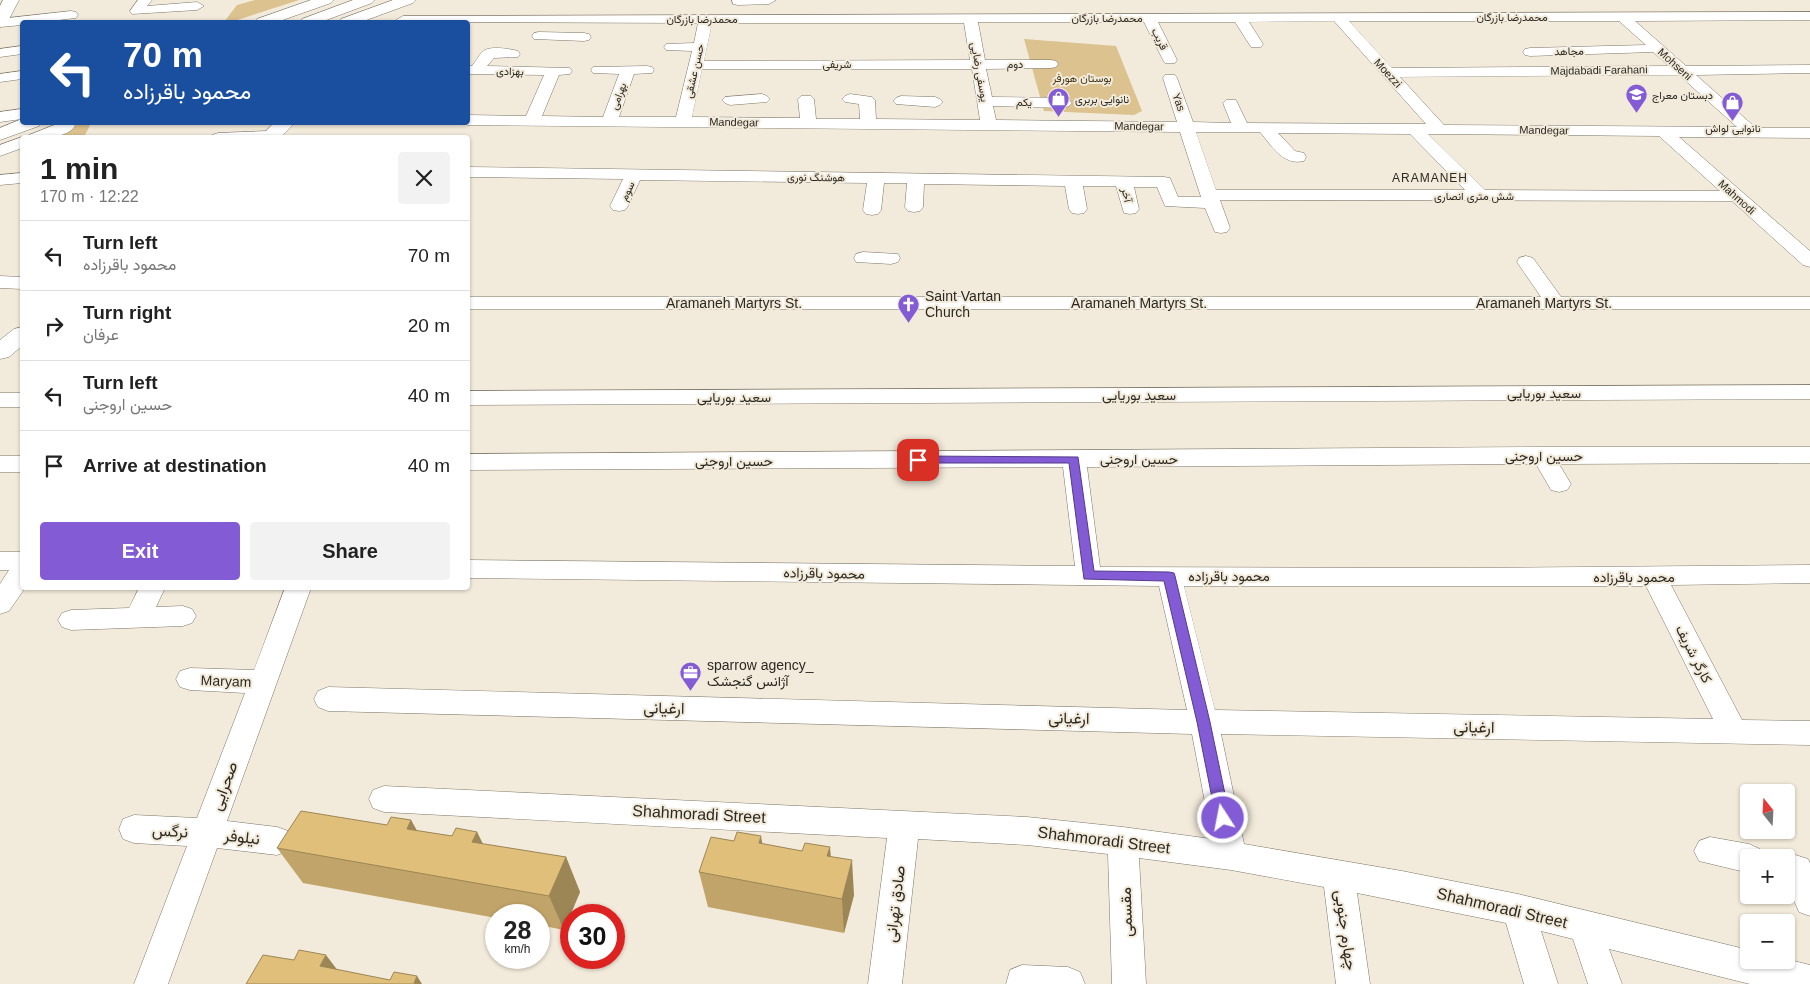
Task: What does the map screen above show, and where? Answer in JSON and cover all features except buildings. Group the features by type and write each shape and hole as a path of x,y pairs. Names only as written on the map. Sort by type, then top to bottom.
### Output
{"main road":[{"path":"0,22 13,0"},
{"path":"269,20 326,0"},
{"path":"312,20 367,0"},
{"path":"353,20 408,0"},
{"path":"403,20 424,0"},
{"path":"0,117 20,110"},
{"path":"0,117 20,114"},
{"path":"0,127 20,124"},
{"path":"0,134 24,125"},
{"path":"271,135 283,125"}],"street":[{"path":"146,0 137,11 200,3"},
{"path":"738,17 738,1 769,0"},
{"path":"1126,0 1127,18"},
{"path":"1385,0 1394,17"},
{"path":"187,20 200,3"},
{"name":"محمدرضا بازرگان","path":"470,21 706,20 933,12 970,18 1394,17 1564,11 1622,16 1808,9"},
{"name":"مجاهد","path":"1564,11 1607,50"},
{"path":"20,20 71,15"},
{"name":"Mohseni","path":"1622,16 1751,132"},
{"name":"Moezzi","path":"1337,17 1440,129"},
{"name":"یوسفی رضایی","path":"970,18 989,125"},
{"name":"قریب","path":"1149,18 1170,60"},
{"path":"1240,18 1256,44"},
{"path":"0,22 20,20"},
{"path":"568,37 580,20"},
{"name":"حسن عشقی","path":"683,122 706,20"},
{"path":"538,36 584,37"},
{"path":"671,46 700,47"},
{"name":"مجاهد","path":"1530,52 1648,49"},
{"path":"0,53 20,50"},
{"path":"472,70 490,53 513,54"},
{"name":"دوم","path":"978,64 1051,64"},
{"name":"شریفی","path":"696,65 978,64"},
{"name":"Majdabadi Farahani","path":"1388,73 1810,68"},
{"name":"بهزادی","path":"472,70 559,71 532,120"},
{"path":"598,70 647,70"},
{"name":"بهرامی","path":"609,121 628,70"},
{"path":"0,78 20,75"},
{"name":"Yas","path":"1170,78 1221,228"},
{"path":"721,140 756,99 730,100"},
{"path":"806,99 808,123"},
{"path":"850,99 867,100 868,124"},
{"path":"901,101 928,102 919,124"},
{"name":"یکم","path":"985,101 1064,103"},
{"path":"1233,103 1242,127"},
{"name":"Mandegar","path":"470,120 1810,133"},
{"path":"43,135 68,126"},
{"path":"1265,128 1289,155 1298,157"},
{"path":"1414,129 1481,196"},
{"name":"Mahmodi","path":"1664,132 1810,261"},
{"path":"0,150 20,143"},
{"name":"هوشنگ نوری","path":"470,172 1164,182"},
{"name":"سوم","path":"619,206 634,175"},
{"path":"0,180 20,178"},
{"path":"872,210 876,178"},
{"path":"914,207 916,179"},
{"path":"1073,181 1078,209"},
{"name":"آخر","path":"1124,182 1130,209"},
{"name":"شش متری انصاری","path":"1164,182 1171,202 1212,199 1481,196 1737,196"},
{"path":"863,258 891,258"},
{"path":"1526,262 1555,303"},
{"path":"0,282 20,283"},
{"name":"Aramaneh Martyrs St.","path":"470,303 1810,303"},
{"name":"سعید بوریایی","path":"470,398 1810,392"},
{"path":"0,400 20,400"},
{"path":"1542,455 1559,484"},
{"name":"حسین اروجنی","path":"470,462 1810,455"},
{"path":"1074,459 1089,576"},
{"path":"0,464 20,464"},
{"path":"0,561 20,561"},
{"name":"محمود باقرزاده","path":"470,569 1089,576 1654,577 1810,574"},
{"path":"0,604 20,575"},
{"path":"1169,576 1204,722 1231,856"},
{"name":"کارگر شریف","path":"1654,577 1734,732"},
{"path":"137,618 151,590"},
{"name":"صحرایی","path":"151,984 297,590"},
{"path":"71,620 183,616"},
{"name":"Maryam","path":"190,679 263,682"},
{"name":"ارغیانی","path":"328,700 1204,722 1810,733"},
{"name":"Shahmoradi Street","path":"384,799 1046,832 1123,841 1231,856 1518,910 1810,982"},
{"name":"صادق تهرانی","path":"885,984 904,824"},
{"name":"نرگس","path":"134,829 207,834"},
{"name":"نیلوفر","path":"207,834 277,841"},
{"name":"مقسمی","path":"1123,841 1129,984"},
{"path":"1710,851 1740,857"},
{"path":"1795,869 1797,869 1810,901"},
{"name":"چهارم جنوبی","path":"1338,875 1353,984"},
{"path":"1518,910 1542,984"},
{"path":"1585,926 1605,984"},
{"path":"1022,982 1068,984"}],"green space":[{"path":"255,0 299,0 237,20 226,20 237,5"},
{"name":"بوستان هورفر","path":"1024,39 1116,46 1142,111 1134,115 1044,111"},
{"path":"76,125 90,125 85,135 50,135"}],"place":[{"name":"دبستان معراج","path":"1636,114"},
{"name":"نانوایی بربری","path":"1059,118"},
{"name":"نانوایی لواش","path":"1733,121"},
{"name":"Saint Vartan Church","path":"909,323"},
{"name":"sparrow agency_ آژانس گنجشک","path":"691,692"}],"district":[{"name":"ARAMANEH","path":"1430,178"}],"route":[{"path":"918,460 1074,459 1089,576 1169,576 1204,722 1223,818"}]}
